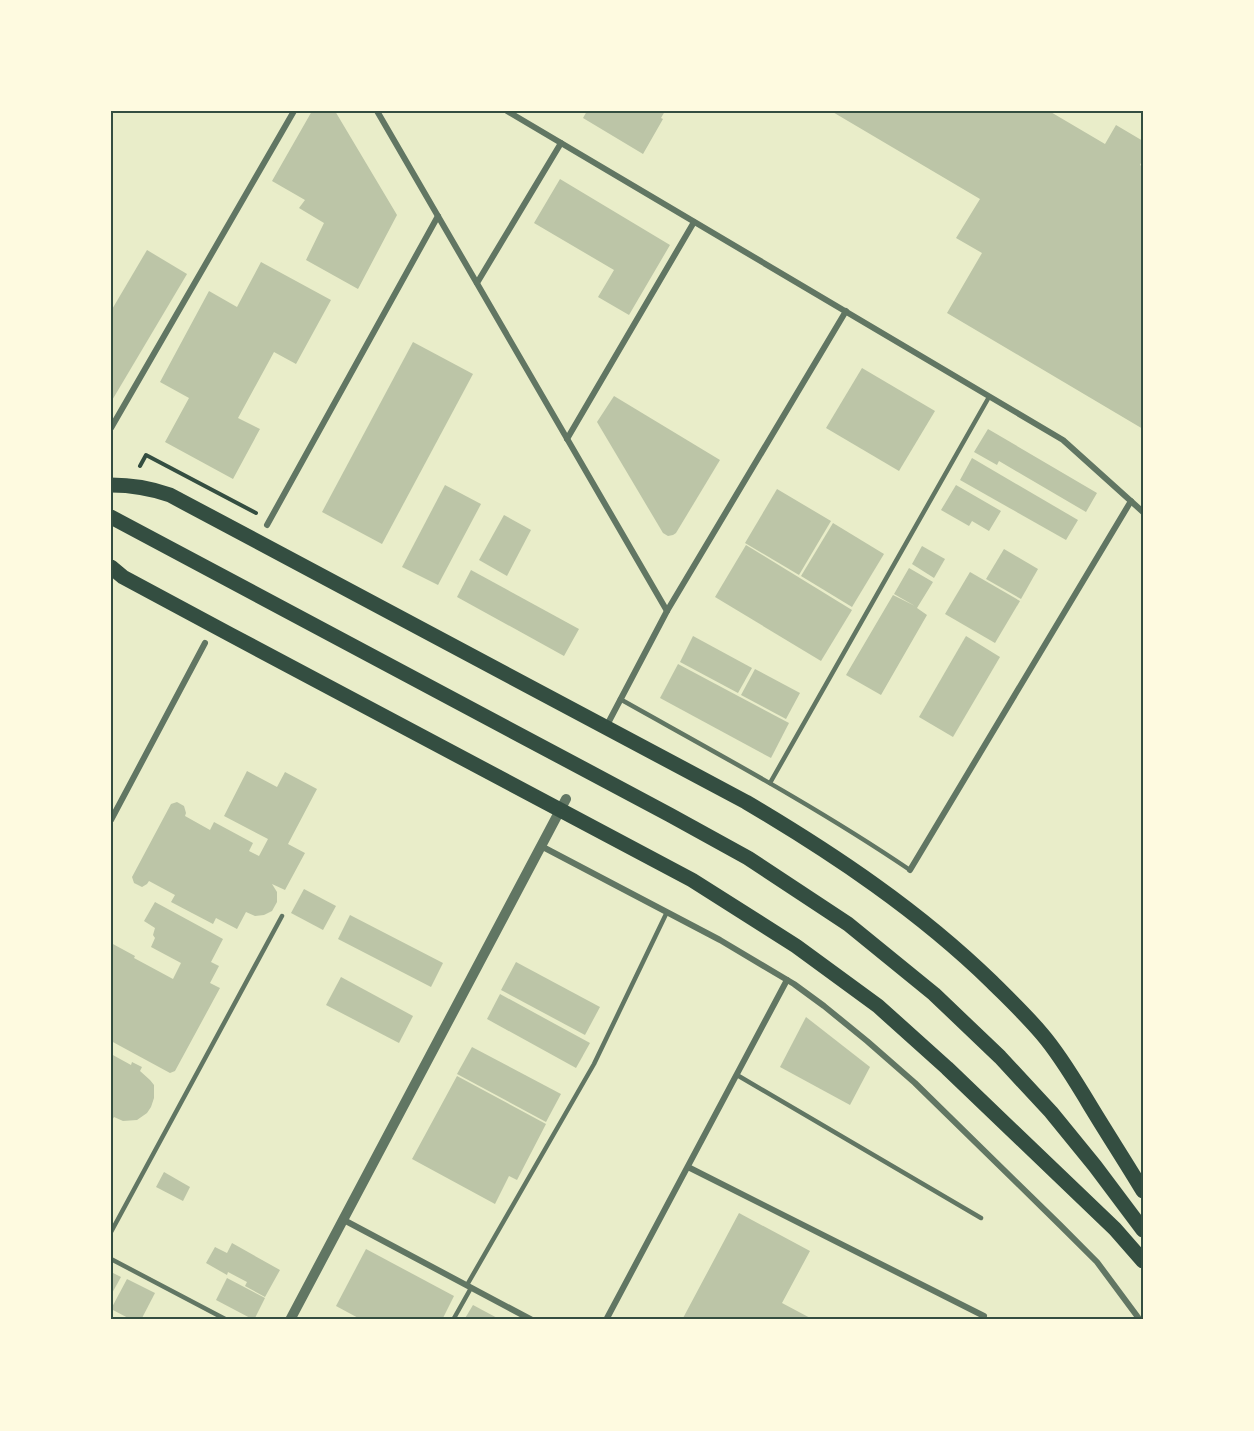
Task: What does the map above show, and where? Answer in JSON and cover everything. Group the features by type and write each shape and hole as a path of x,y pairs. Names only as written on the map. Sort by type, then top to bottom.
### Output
{"main road":[{"path":"111,485 135,485 170,495 603,732 746,802 798,833 885,892 972,963 1043,1035 1065,1065 1143,1191"},
{"path":"111,518 690,825 748,858 848,924 934,994 1000,1057 1059,1121 1143,1230"},
{"path":"111,567 123,577 231,635 563,805 692,880 796,946 878,1006 947,1068 1115,1229 1143,1261"}],"street":[{"path":"111,428 294,111"},
{"path":"377,111 667,611"},
{"path":"507,111 1063,440 1143,512"},
{"path":"477,283 561,143"},
{"path":"269,523 438,216"},
{"path":"567,439 694,222"},
{"path":"603,732 667,611 846,311"},
{"path":"910,870 1131,501"},
{"path":"111,820 205,644"},
{"path":"290,1320 563,805"},
{"path":"541,846 720,940 787,980 824,1006 915,1083 1097,1262 1140,1320"},
{"path":"606,1320 787,980"},
{"path":"688,1167 983,1318"},
{"path":"342,1219 532,1320"}],"lane":[{"path":"770,783 989,397"},
{"path":"620,699 840,824 910,870"},
{"path":"453,1320 469,1287 594,1064 667,912"},
{"path":"111,1232 282,916"},
{"path":"737,1075 981,1218"},
{"path":"111,1258 227,1320"}],"path":[{"path":"138,470 146,455 269,523"}],"building":[{"path":"312,111 335,111 397,215 358,289 306,260 324,223 299,208 305,200 272,181"},
{"path":"587,111 665,111 661,118 663,119 643,154 583,118"},
{"path":"831,111 1049,111 1105,144 1116,125 1143,141 1143,159 1140,165 1143,167 1143,429 947,313 982,253 956,238 980,199"},
{"path":"560,179 670,245 629,315 598,297 614,270 534,223"},
{"path":"147,250 187,274 111,402 111,311"},
{"path":"261,262 331,300 296,364 274,352 238,418 260,429 233,479 165,442 189,398 160,382 209,291 237,307"},
{"path":"413,342 473,374 382,544 322,512"},
{"path":"862,368 935,411 899,471 826,428"},
{"path":"614,396 720,460 673,535 668,536 663,533 597,422"},
{"path":"988,429 1097,493 1086,512 999,461 997,465 974,452"},
{"path":"972,458 1078,520 1066,540 960,480"},
{"path":"445,485 481,504 438,585 402,567"},
{"path":"956,485 1001,511 989,531 972,521 969,526 941,510"},
{"path":"777,489 831,521 799,575 745,543"},
{"path":"504,515 531,530 507,576 479,560"},
{"path":"833,523 884,554 852,607 801,576"},
{"path":"746,545 852,610 821,661 715,597"},
{"path":"922,546 945,559 934,578 912,564"},
{"path":"1004,549 1038,569 1021,599 986,579"},
{"path":"909,568 933,582 917,608 927,615 881,695 846,675 893,595 915,606 894,594"},
{"path":"471,570 579,629 564,656 457,597"},
{"path":"970,572 1020,601 995,643 945,614"},
{"path":"693,636 752,668 738,693 680,662"},
{"path":"966,636 1000,657 953,737 919,717"},
{"path":"678,664 789,723 771,758 660,698"},
{"path":"755,669 800,693 786,719 741,695"},
{"path":"247,771 277,787 285,772 317,789 288,844 305,853 285,890 272,884 277,892 277,902 272,911 255,916 246,912 237,929 216,918 213,924 171,902 175,895 149,881 142,887 134,883 132,877 171,804 177,802 184,806 185,816 210,830 214,822 253,843 249,851 259,856 268,839 224,816"},
{"path":"304,889 336,906 323,930 291,913"},
{"path":"155,902 223,939 211,962 219,966 210,983 220,988 175,1071 170,1073 111,1041 111,943 173,979 181,963 151,947 155,938 153,935 155,928 144,921"},
{"path":"350,915 443,963 431,987 338,939"},
{"path":"516,962 600,1007 585,1035 501,990"},
{"path":"341,977 413,1016 399,1043 326,1005"},
{"path":"500,994 590,1043 576,1068 487,1019"},
{"path":"806,1017 870,1067 850,1105 780,1067"},
{"path":"472,1047 561,1094 546,1122 457,1074"},
{"path":"111,1054 131,1065 132,1062 142,1067 140,1071 154,1085 151,1107 137,1120 123,1121 114,1117 111,1122"},
{"path":"457,1076 546,1124 517,1180 509,1176 495,1204 412,1159"},
{"path":"164,1172 190,1187 183,1201 156,1187"},
{"path":"739,1213 810,1251 782,1303 814,1320 682,1320"},
{"path":"232,1243 280,1270 265,1297 245,1286 247,1282 228,1272 227,1275 206,1263 215,1247 227,1253"},
{"path":"366,1249 454,1296 442,1320 362,1320 336,1306"},
{"path":"111,1272 121,1277 111,1295"},
{"path":"227,1278 265,1298 254,1320 216,1300"},
{"path":"127,1279 155,1293 141,1320 132,1320 111,1309"},
{"path":"473,1305 501,1320 464,1320"}]}
